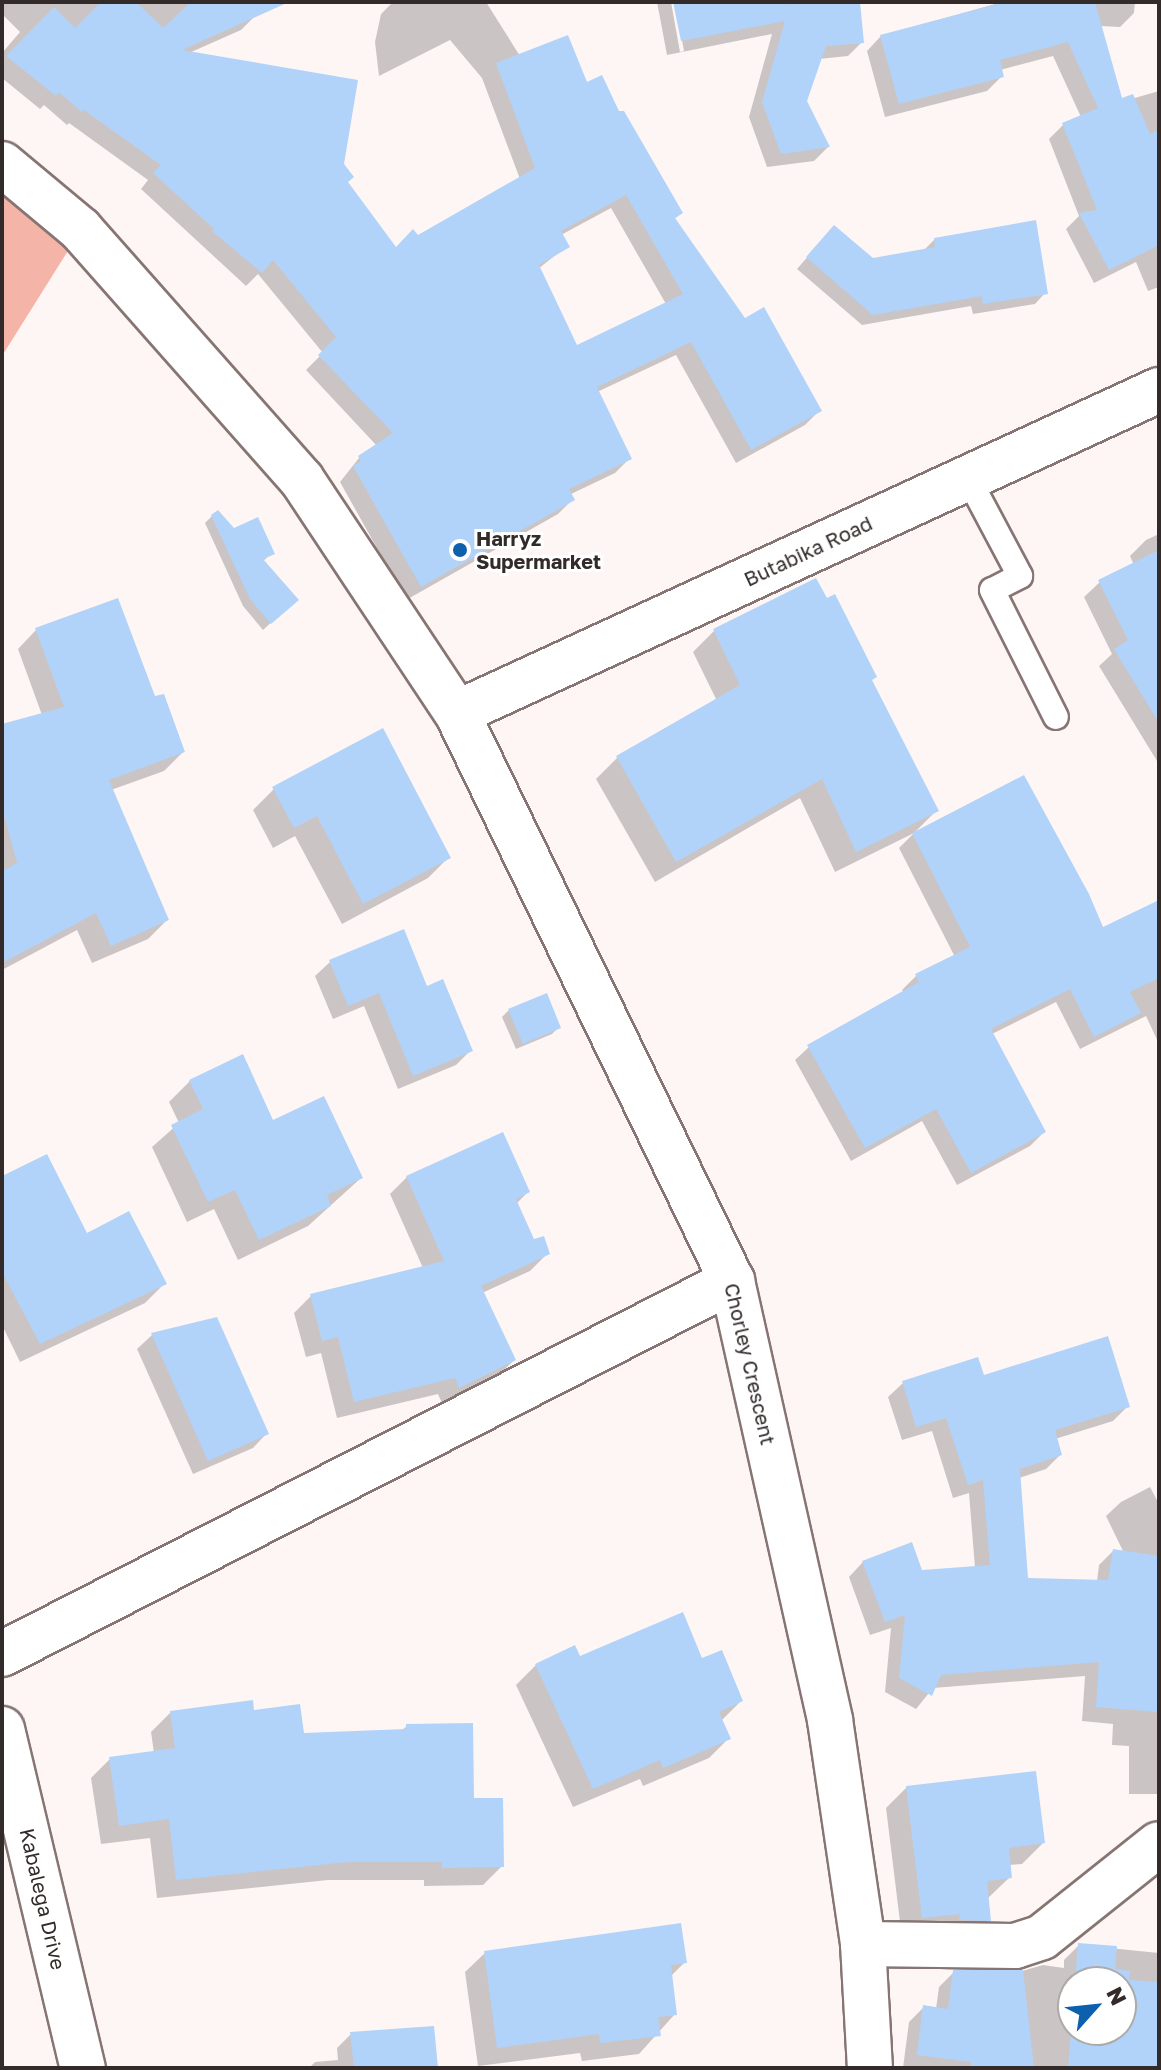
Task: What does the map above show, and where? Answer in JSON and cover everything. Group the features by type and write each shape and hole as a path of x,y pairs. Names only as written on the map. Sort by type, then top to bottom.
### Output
{"main road":[{"name":"Chorley Crescent","path":"2,164 80,229 302,480 457,713 732,1281 830,1720 863,1944 870,2068"},
{"name":"Butabika Road","path":"457,713 1159,390"},
{"path":"2,1654 732,1281"},
{"name":"Kabalega Drive","path":"2,1729 83,2068"},
{"path":"863,1944 1015,1946 1042,1937 1159,1844"}],"lane":[{"path":"968,478 1020,576 992,590 1056,717"}],"shaded area":[{"path":"2,190 71,246 2,356"}],"building":[{"path":"101,2 136,2 163,28 191,2 289,2 182,50 358,80 344,164 354,177 348,182 396,247 413,229 418,235 535,168 496,63 568,35 587,82 602,75 619,111 624,111 683,213 675,218 745,318 764,307 822,411 751,450 691,342 597,387 632,459 569,489 575,500 421,587 353,466 361,461 358,456 393,433 318,355 336,337 273,260 262,273 212,231 214,229 153,173 161,165 84,110 82,112 59,92 56,96 6,56 54,7 75,28","holes":["626,195 683,294 577,345 539,265 570,247 561,231"]},
{"path":"673,2 788,2 789,7 790,2 860,2 864,43 826,46 807,101 830,147 781,154 762,102 785,21 681,41"},
{"path":"1005,2 1095,2 1122,98 1133,94 1150,134 1159,130 1159,245 1109,270 1079,213 1097,210 1062,123 1098,108 1068,42 1000,60 1004,77 899,104 880,35"},
{"path":"1036,220 1048,294 983,304 982,296 873,315 806,257 834,225 873,258 935,247 934,238"},
{"path":"218,510 234,528 258,517 275,554 263,559 299,600 271,624 250,599 211,515"},
{"path":"1159,550 1159,723 1114,649 1128,640 1098,580"},
{"path":"816,578 827,598 835,594 877,677 872,680 939,811 856,852 822,779 676,862 616,756 740,685 713,629"},
{"path":"118,598 155,696 164,694 185,752 109,780 169,920 111,946 96,913 2,963 2,871 17,863 2,808 2,724 64,707 35,628"},
{"path":"383,728 451,858 363,904 317,816 294,828 272,787"},
{"path":"1024,775 1089,894 1103,927 1159,900 1159,978 1130,992 1141,1013 1094,1037 1070,989 991,1029 1046,1132 971,1173 936,1109 865,1148 807,1045 919,982 915,974 970,947 912,833"},
{"path":"404,929 427,986 443,979 473,1051 413,1076 379,993 348,1006 329,960"},
{"path":"547,993 561,1028 523,1044 508,1009"},
{"path":"243,1054 273,1120 324,1096 363,1178 327,1195 331,1206 259,1240 235,1190 208,1202 171,1125 203,1109 189,1080"},
{"path":"503,1132 530,1192 516,1199 534,1239 544,1236 550,1254 481,1286 516,1360 459,1388 455,1378 354,1402 338,1337 322,1341 310,1294 444,1261 406,1176"},
{"path":"47,1154 87,1233 129,1211 167,1284 40,1344 2,1272 2,1176"},
{"path":"217,1317 269,1434 208,1461 151,1333"},
{"path":"1108,1336 1130,1407 1055,1430 1062,1455 1020,1469 1028,1578 1108,1580 1113,1549 1159,1556 1159,1712 1096,1707 1099,1662 941,1675 932,1696 899,1678 905,1615 885,1622 862,1561 912,1542 922,1570 990,1565 983,1480 968,1485 946,1418 916,1427 902,1381 978,1357 984,1375"},
{"path":"683,1612 702,1658 722,1650 743,1701 719,1712 731,1739 663,1768 660,1760 593,1789 535,1664 575,1645 580,1656"},
{"path":"253,1700 254,1710 300,1704 304,1733 406,1729 406,1724 473,1723 474,1798 503,1798 504,1867 442,1868 442,1862 348,1862 176,1880 169,1819 119,1826 109,1757 175,1748 170,1711"},
{"path":"1036,1771 1045,1843 1009,1848 1012,1878 987,1881 991,1921 959,1920 960,1914 922,1918 906,1786"},
{"path":"681,1923 687,1963 671,1965 677,2015 658,2017 661,2036 600,2043 599,2034 497,2048 484,1951"},
{"path":"1078,1943 1117,1946 1115,1966 1076,1966"},
{"path":"953,1970 1023,1970 1034,2068 971,2068 971,2062 917,2055 923,2005 948,2009"},
{"path":"1137,1981 1159,1982 1159,2068 1068,2068 1070,2046 1137,2046"},
{"path":"434,2026 438,2068 354,2068 350,2032"}],"place":[{"name":"Harryz Supermarket","path":"460,550"}]}
